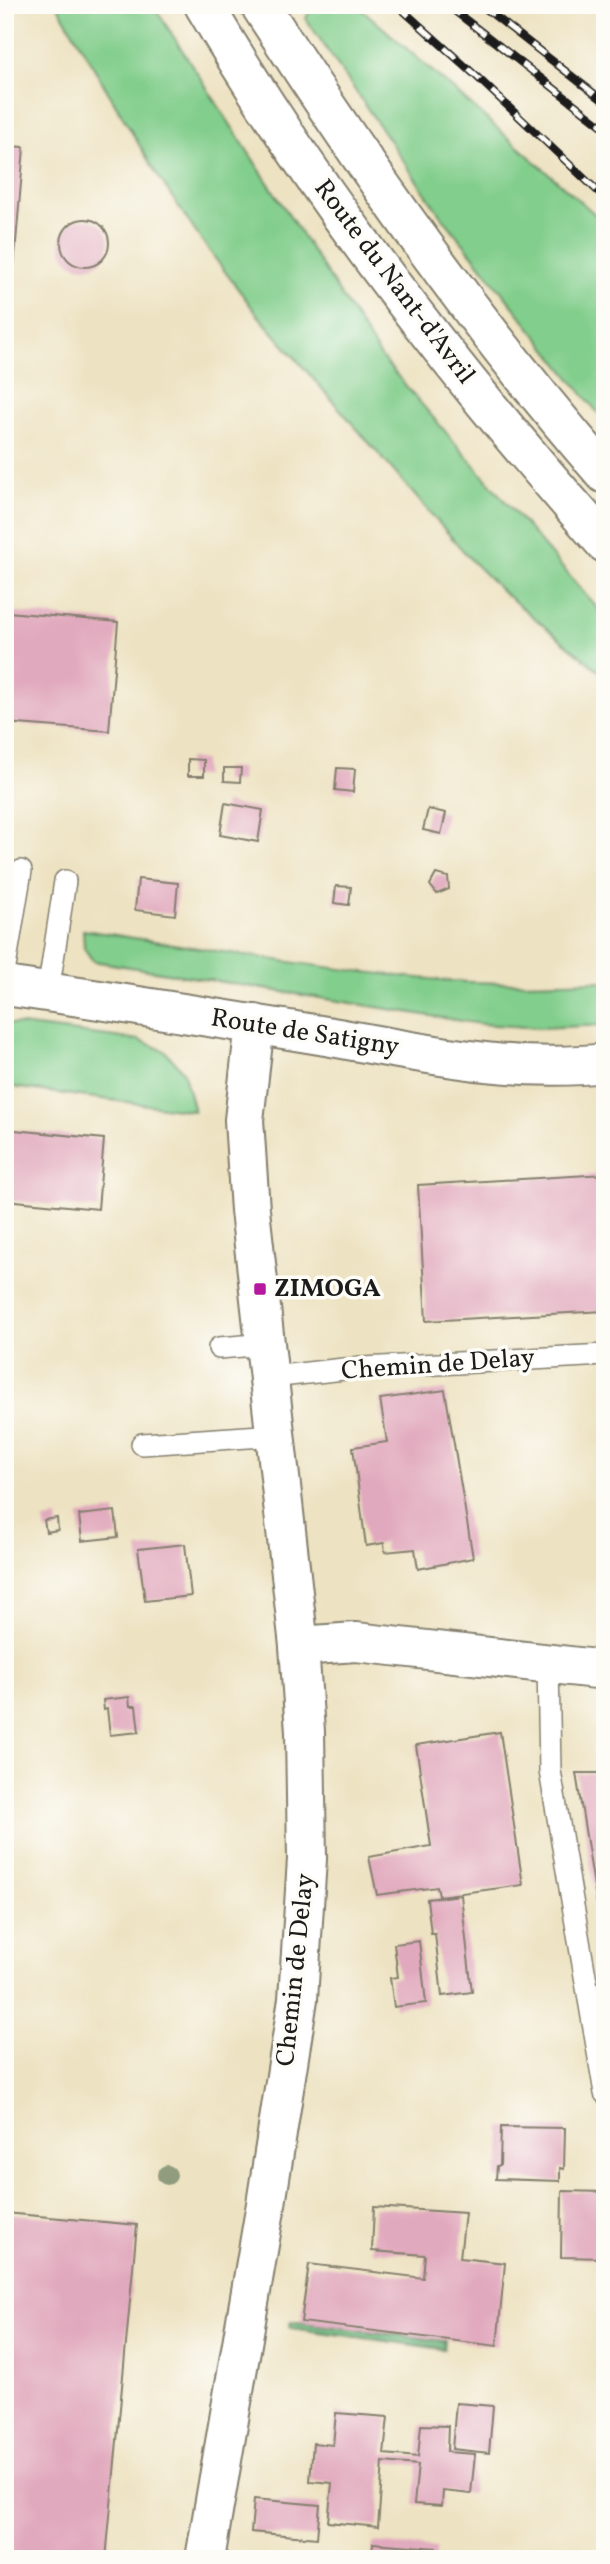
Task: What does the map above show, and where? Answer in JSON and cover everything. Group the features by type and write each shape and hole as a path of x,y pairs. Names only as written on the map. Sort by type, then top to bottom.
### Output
{"street":[{"name":"Route du Nant-d'Avril","path":"204,5 295,148 373,260 458,371 605,543"},
{"name":"Route du Nant-d'Avril","path":"260,5 340,129 411,229 494,339 605,474"},
{"name":"Route de Satigny","path":"5,986 255,1024 481,1063 556,1067 605,1063"},
{"name":"Chemin de Delay","path":"205,2559 298,1999 307,1858 305,1732 299,1646 250,1210 244,1119 255,1024"},
{"path":"299,1646 356,1642 605,1670"}],"lane":[{"path":"5,967 21,871"},
{"path":"48,992 65,881"},
{"path":"219,1348 268,1361"},
{"name":"Chemin de Delay","path":"268,1361 344,1369 605,1355"},
{"path":"142,1444 277,1435"},
{"path":"548,1664 550,1771 605,2093"}],"green space":[{"path":"57,5 153,5 381,357 605,617 605,676 504,593 472,561 257,314 199,237 154,170"},
{"path":"308,5 357,5 605,223 605,422 439,213 306,19 310,9"},
{"path":"83,930 305,964 439,980 501,983 605,981 605,1025 540,1028 480,1024 93,961 84,948"},
{"path":"5,1023 139,1040 165,1051 183,1071 194,1111 5,1086"},
{"path":"291,2321 445,2341 444,2349 290,2328"}],"building":[{"path":"5,146 24,147 7,349 5,349"},
{"path":"85,219 102,226 109,243 102,260 85,267 68,260 61,243 68,226"},
{"path":"5,572 12,573 8,612 118,622 109,731 5,723"},
{"path":"188,759 204,760 204,776 188,776"},
{"path":"224,768 241,768 240,782 224,781"},
{"path":"337,768 355,769 353,792 335,790"},
{"path":"225,803 263,810 258,842 220,835"},
{"path":"428,809 446,813 441,834 423,830"},
{"path":"436,874 448,877 449,889 437,894 430,885"},
{"path":"138,879 178,883 175,915 135,910"},
{"path":"336,886 351,887 349,905 334,903"},
{"path":"5,1129 104,1139 98,1209 5,1200"},
{"path":"605,1174 605,1311 426,1321 418,1185"},
{"path":"445,1390 473,1558 418,1569 415,1549 385,1552 384,1543 366,1546 353,1447 387,1442 380,1399"},
{"path":"115,1511 118,1537 82,1541 79,1515"},
{"path":"57,1518 58,1530 46,1532 44,1520"},
{"path":"185,1544 191,1596 145,1601 138,1549"},
{"path":"129,1697 130,1706 136,1706 139,1732 110,1735 107,1709 104,1710 103,1700"},
{"path":"500,1732 523,1885 439,1896 437,1887 377,1895 369,1857 431,1846 416,1745"},
{"path":"576,1773 605,1773 605,1943 603,1943"},
{"path":"461,1895 472,1992 442,1996 435,1934 431,1934 427,1899"},
{"path":"419,1941 426,2003 394,2007 390,1978 398,1977 394,1944"},
{"path":"501,2127 565,2128 564,2169 560,2168 560,2181 496,2179 497,2166 500,2165"},
{"path":"562,2191 605,2192 605,2258 561,2257"},
{"path":"374,2207 465,2213 460,2258 505,2263 497,2346 301,2322 309,2264 423,2278 425,2255 372,2251"},
{"path":"5,2213 137,2225 106,2559 5,2559"},
{"path":"456,2403 493,2406 489,2453 452,2449"},
{"path":"336,2413 388,2417 384,2454 418,2457 421,2425 448,2426 447,2452 475,2454 471,2494 443,2491 442,2506 414,2504 418,2465 383,2462 378,2527 328,2522 332,2483 310,2481 313,2443 333,2445"},
{"path":"254,2499 320,2505 317,2538 251,2532"},
{"path":"373,2543 436,2548 436,2559 371,2559"}],"railway":[{"path":"397,5 605,198"},
{"path":"447,5 605,128"},
{"path":"481,5 605,102"}],"place":[{"name":"ZIMOGA","path":"260,1289"}]}
